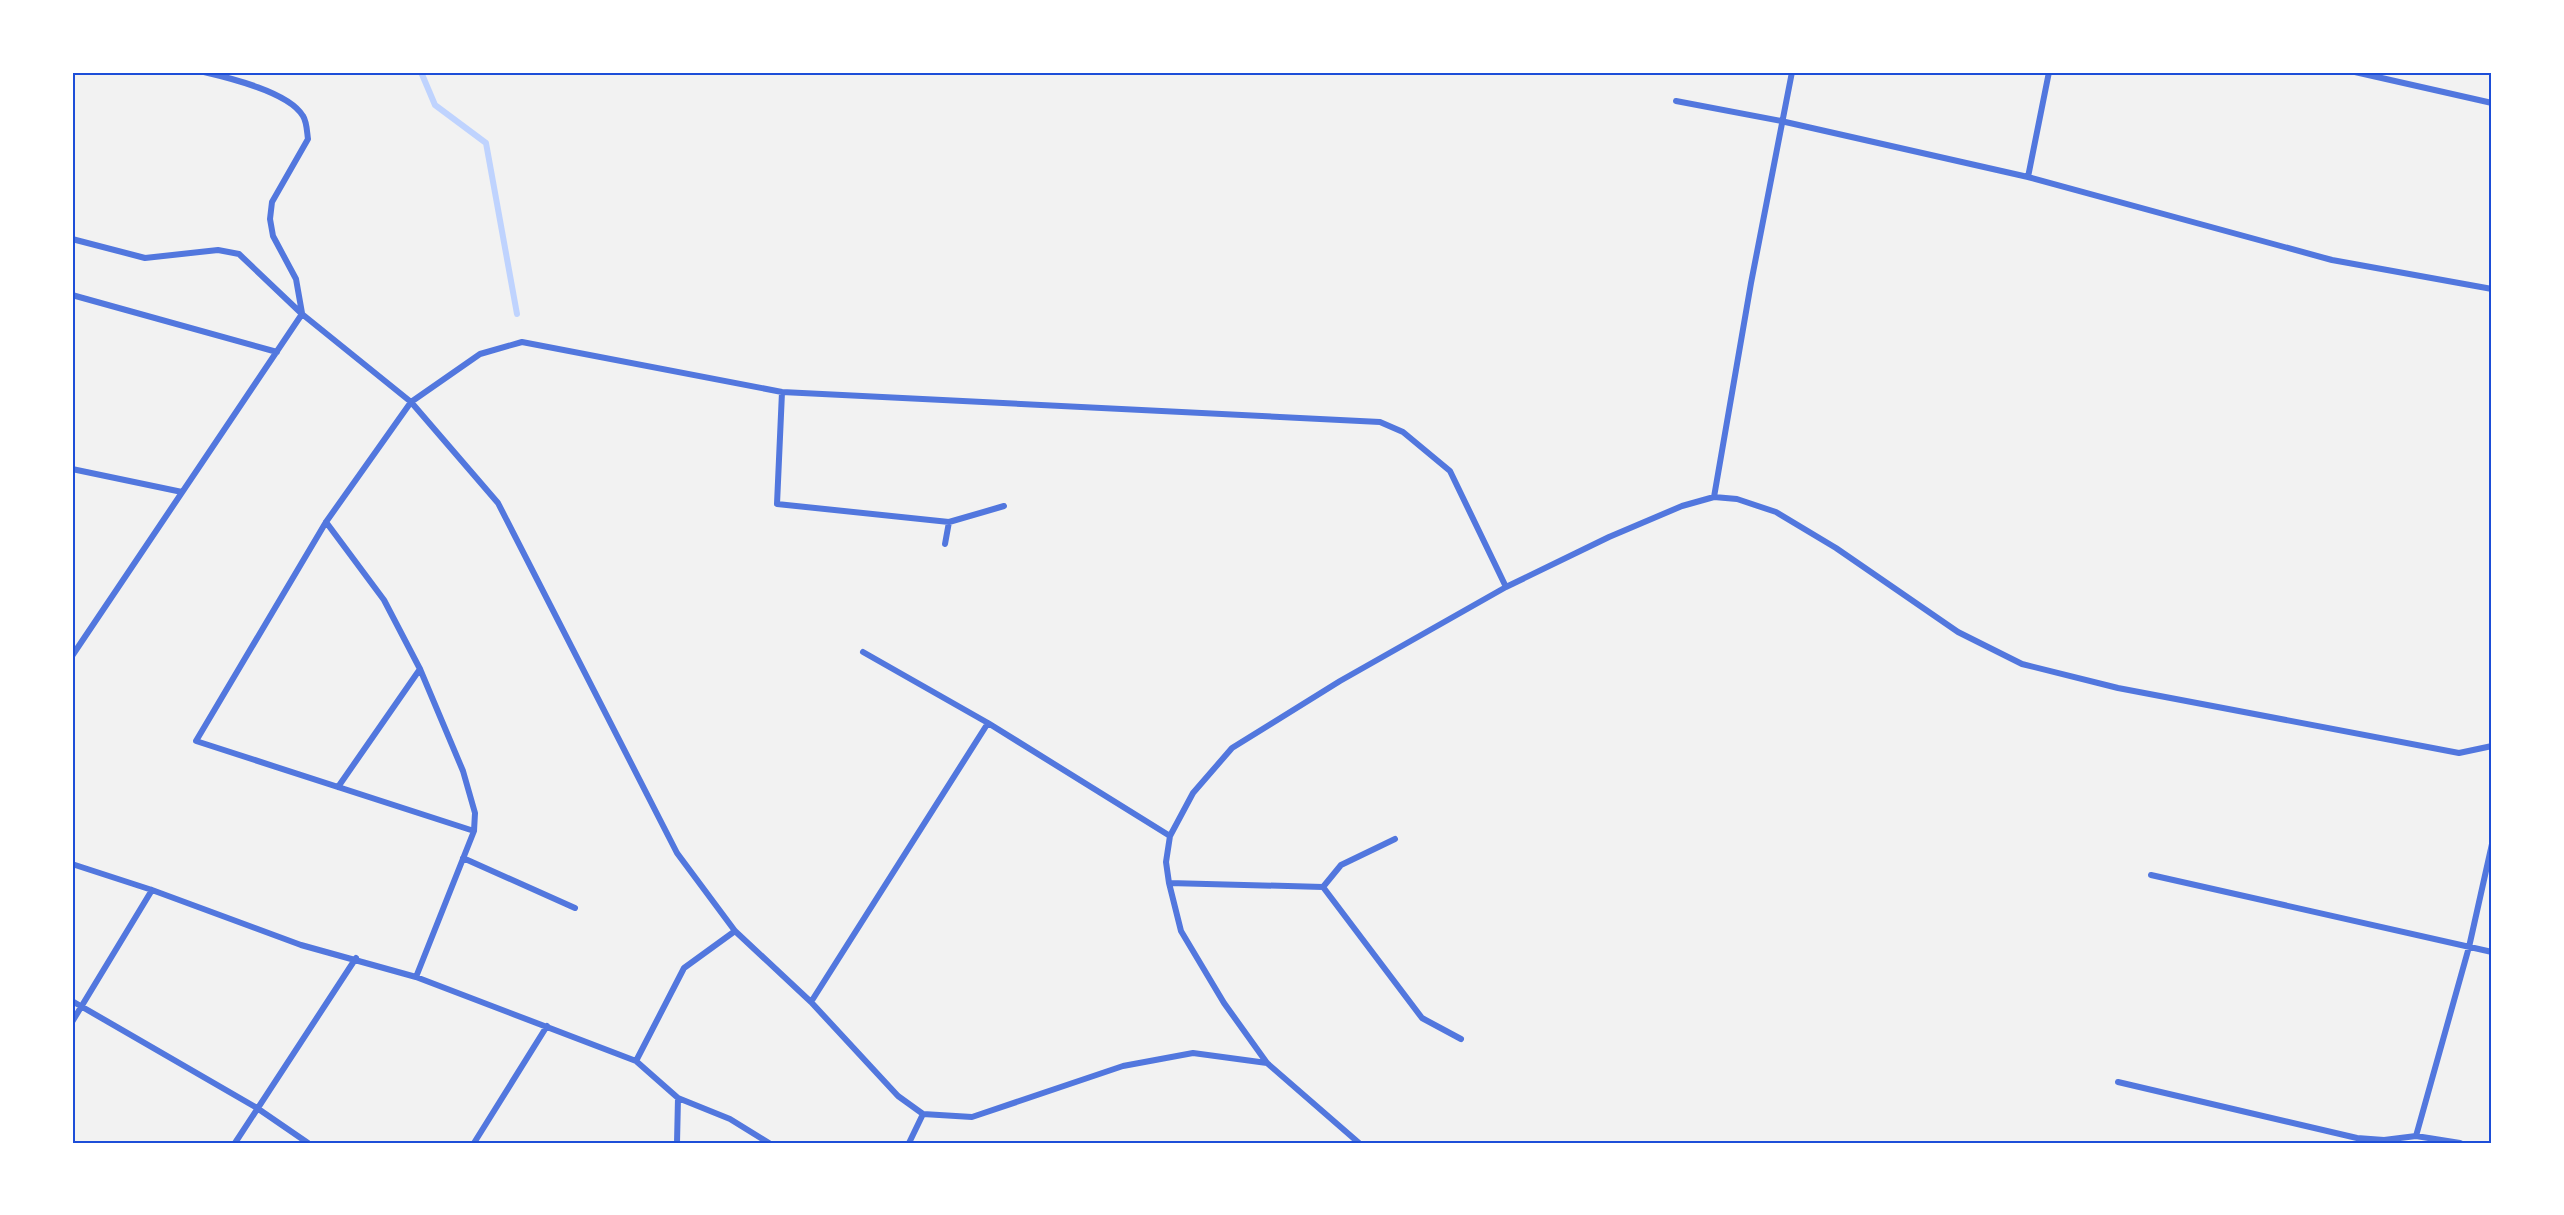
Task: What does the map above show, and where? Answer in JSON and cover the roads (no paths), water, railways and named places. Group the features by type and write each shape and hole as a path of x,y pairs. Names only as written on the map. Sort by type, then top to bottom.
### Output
{"street":[{"path":"72,656 303,314 296,279 273,236 270,219 272,202 308,140 303,116 283,98 237,80 204,72"},
{"path":"237,80 239,72"},
{"path":"1714,497 1751,283 1792,72"},
{"path":"2028,177 2049,72"},
{"path":"2355,72 2492,103"},
{"path":"1676,101 1781,121 2028,177 2332,260 2492,289"},
{"path":"72,239 145,258 218,250 239,254 303,314 411,402 498,503 677,853 735,931 811,1002 898,1096 923,1114 972,1117 1123,1066 1193,1053 1267,1063"},
{"path":"72,295 276,352"},
{"path":"474,831 196,741 326,522 411,402 480,354 522,342 782,392 1380,423 1403,432 1450,471 1506,587"},
{"path":"782,392 777,504 949,522 1004,506"},
{"path":"72,469 182,492"},
{"path":"1359,1143 1267,1063 1224,1003 1182,931 1169,883 1166,862 1170,836 1193,793 1232,748 1340,681 1506,587 1609,537 1682,506 1714,497 1737,499 1776,512 1836,548 1958,632 2022,664 2118,688 2459,753 2492,746"},
{"path":"326,522 384,600 420,669 463,771 475,813 474,831 416,977"},
{"path":"945,544 949,522"},
{"path":"863,652 988,723 1170,836"},
{"path":"338,787 420,669"},
{"path":"811,1002 988,723"},
{"path":"1323,887 1341,865 1395,839"},
{"path":"2416,1136 2469,947 2492,844"},
{"path":"463,858 575,908"},
{"path":"72,864 152,890 301,945 356,958 416,977 636,1061 678,1098 730,1119 769,1143"},
{"path":"2151,875 2492,952"},
{"path":"1169,883 1323,887"},
{"path":"1323,887 1422,1018 1461,1039"},
{"path":"72,1022 152,890"},
{"path":"636,1061 684,968 735,931"},
{"path":"235,1143 356,958"},
{"path":"72,1000 82,1008 257,1108 308,1143"},
{"path":"474,1143 547,1026"},
{"path":"2118,1082 2357,1138 2384,1140 2416,1136 2460,1143"},
{"path":"677,1143 678,1098"},
{"path":"909,1143 923,1114"}],"waterway":[{"path":"421,72 435,105 486,143 517,314"}]}
